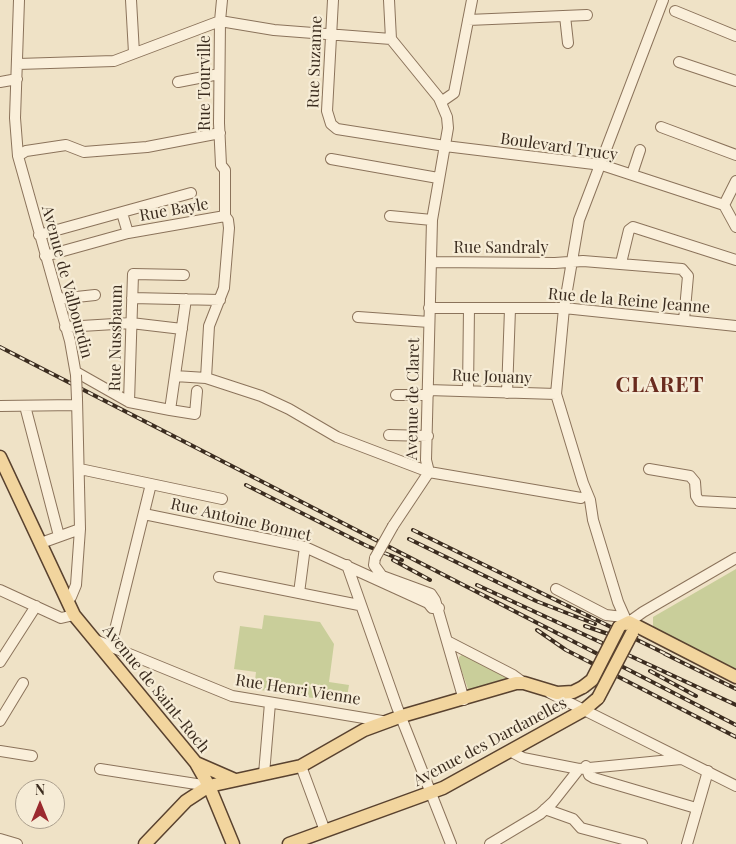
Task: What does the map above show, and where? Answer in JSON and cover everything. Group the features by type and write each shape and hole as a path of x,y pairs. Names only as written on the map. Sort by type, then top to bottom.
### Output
{"main road":[{"name":"Avenue de Saint-Roch","path":"0,457 4,473 41,543 70,608 94,639 108,649 196,763 209,786 233,844"},
{"path":"145,844 186,801 209,786 301,766 364,730 402,716 464,700 510,684 524,683 544,691 564,693 589,699 626,626 635,631 648,631 736,677"},
{"name":"Avenue des Dardanelles","path":"289,844 433,793 510,751 589,699"},
{"path":"196,763 235,780"}],"street":[{"name":"Avenue de Valbourdin","path":"19,0 15,118 18,156 66,327 76,374 80,469 80,529 76,585 70,608"},
{"path":"131,0 134,53"},
{"name":"Rue Tourville","path":"206,378 209,326 224,288 229,228 228,220 224,216 225,170 221,165 219,74 222,0"},
{"name":"Rue Suzanne","path":"331,124 327,111 333,0"},
{"path":"18,64 114,61 220,21 274,30 391,39 389,0"},
{"path":"441,102 454,93 472,0"},
{"path":"626,626 593,520 584,502 582,483 556,394 564,308 578,220 602,164 663,0"},
{"path":"675,11 736,36"},
{"path":"564,16 568,43"},
{"path":"468,20 587,16"},
{"name":"Avenue de Claret","path":"391,39 441,102 447,117 445,146 432,220 426,460 429,472 393,526 375,558 374,565 378,572 431,594 439,608 464,700"},
{"path":"679,62 736,81"},
{"path":"178,82 219,74"},
{"path":"0,82 17,80"},
{"name":"Boulevard Trucy","path":"331,124 345,131 445,146 602,164 724,205"},
{"path":"661,127 736,155"},
{"path":"18,156 26,151 66,145 84,152 147,147 220,128"},
{"path":"632,174 640,150"},
{"path":"331,160 438,178"},
{"path":"736,181 724,205 736,227"},
{"path":"39,235 191,193"},
{"name":"Rue Bayle","path":"122,213 128,233"},
{"name":"Rue Bayle","path":"45,256 128,233 224,216"},
{"path":"390,216 432,220"},
{"path":"621,264 629,230 633,228 736,260"},
{"name":"Rue Sandraly","path":"431,262 555,263 571,261 682,269 688,276 684,320"},
{"name":"Rue Nussbaum","path":"129,402 132,274 184,275"},
{"path":"58,299 95,295"},
{"path":"132,298 220,300"},
{"path":"170,410 186,299"},
{"name":"Rue de la Reine Jeanne","path":"429,308 564,308 736,326"},
{"path":"468,391 470,308"},
{"path":"507,393 510,309"},
{"path":"358,317 429,322"},
{"path":"66,327 131,324 182,329"},
{"path":"76,374 129,402 195,414 197,391"},
{"path":"175,376 206,378 261,396 337,437 429,472 554,493 584,502"},
{"name":"Rue Jouany","path":"396,395 468,391 556,394"},
{"path":"0,406 77,402"},
{"path":"24,406 59,536"},
{"path":"389,435 428,436"},
{"path":"80,469 222,498"},
{"path":"649,469 690,476 695,482 696,496 699,501 736,502"},
{"path":"108,649 151,484"},
{"name":"Rue Antoine Bonnet","path":"144,514 304,547 428,602 432,608 439,608"},
{"path":"41,543 80,529"},
{"path":"299,593 304,547"},
{"path":"626,626 643,612 736,558"},
{"path":"347,566 359,604 451,844"},
{"path":"219,577 359,604"},
{"path":"556,589 626,626"},
{"path":"1,593 64,618 70,608"},
{"path":"0,662 36,606"},
{"path":"449,642 513,675 524,683"},
{"name":"Rue Henri Vienne","path":"108,649 232,696 368,717 388,722"},
{"path":"0,720 23,683"},
{"path":"544,691 589,699 682,759 736,786"},
{"path":"264,774 270,703"},
{"path":"0,751 32,756"},
{"path":"510,751 523,758 582,767 682,759"},
{"path":"301,766 325,832"},
{"path":"582,767 594,778 696,808"},
{"path":"490,844 545,809 582,767"},
{"path":"100,769 209,786"},
{"path":"687,844 708,771"},
{"path":"545,809 573,819 581,828 642,844"},
{"path":"0,840 16,844"}],"green space":[{"path":"736,569 736,670 653,627 653,617"},
{"path":"264,615 320,622 334,644 329,682 349,685 346,703 254,689 256,672 234,669 240,626 262,629"},
{"path":"463,654 510,679 473,690 468,689 459,663 459,657"}],"railway":[{"path":"0,347 736,725"},
{"path":"246,485 367,546 402,560"},
{"path":"413,530 670,656"},
{"path":"409,539 536,601 595,624"},
{"path":"393,560 430,580"},
{"path":"477,585 736,705"},
{"path":"585,626 620,638"},
{"path":"537,630 566,650 736,737"},
{"path":"665,654 736,689"},
{"path":"650,671 696,696"}],"district":[{"name":"CLARET","path":"660,385"}]}
